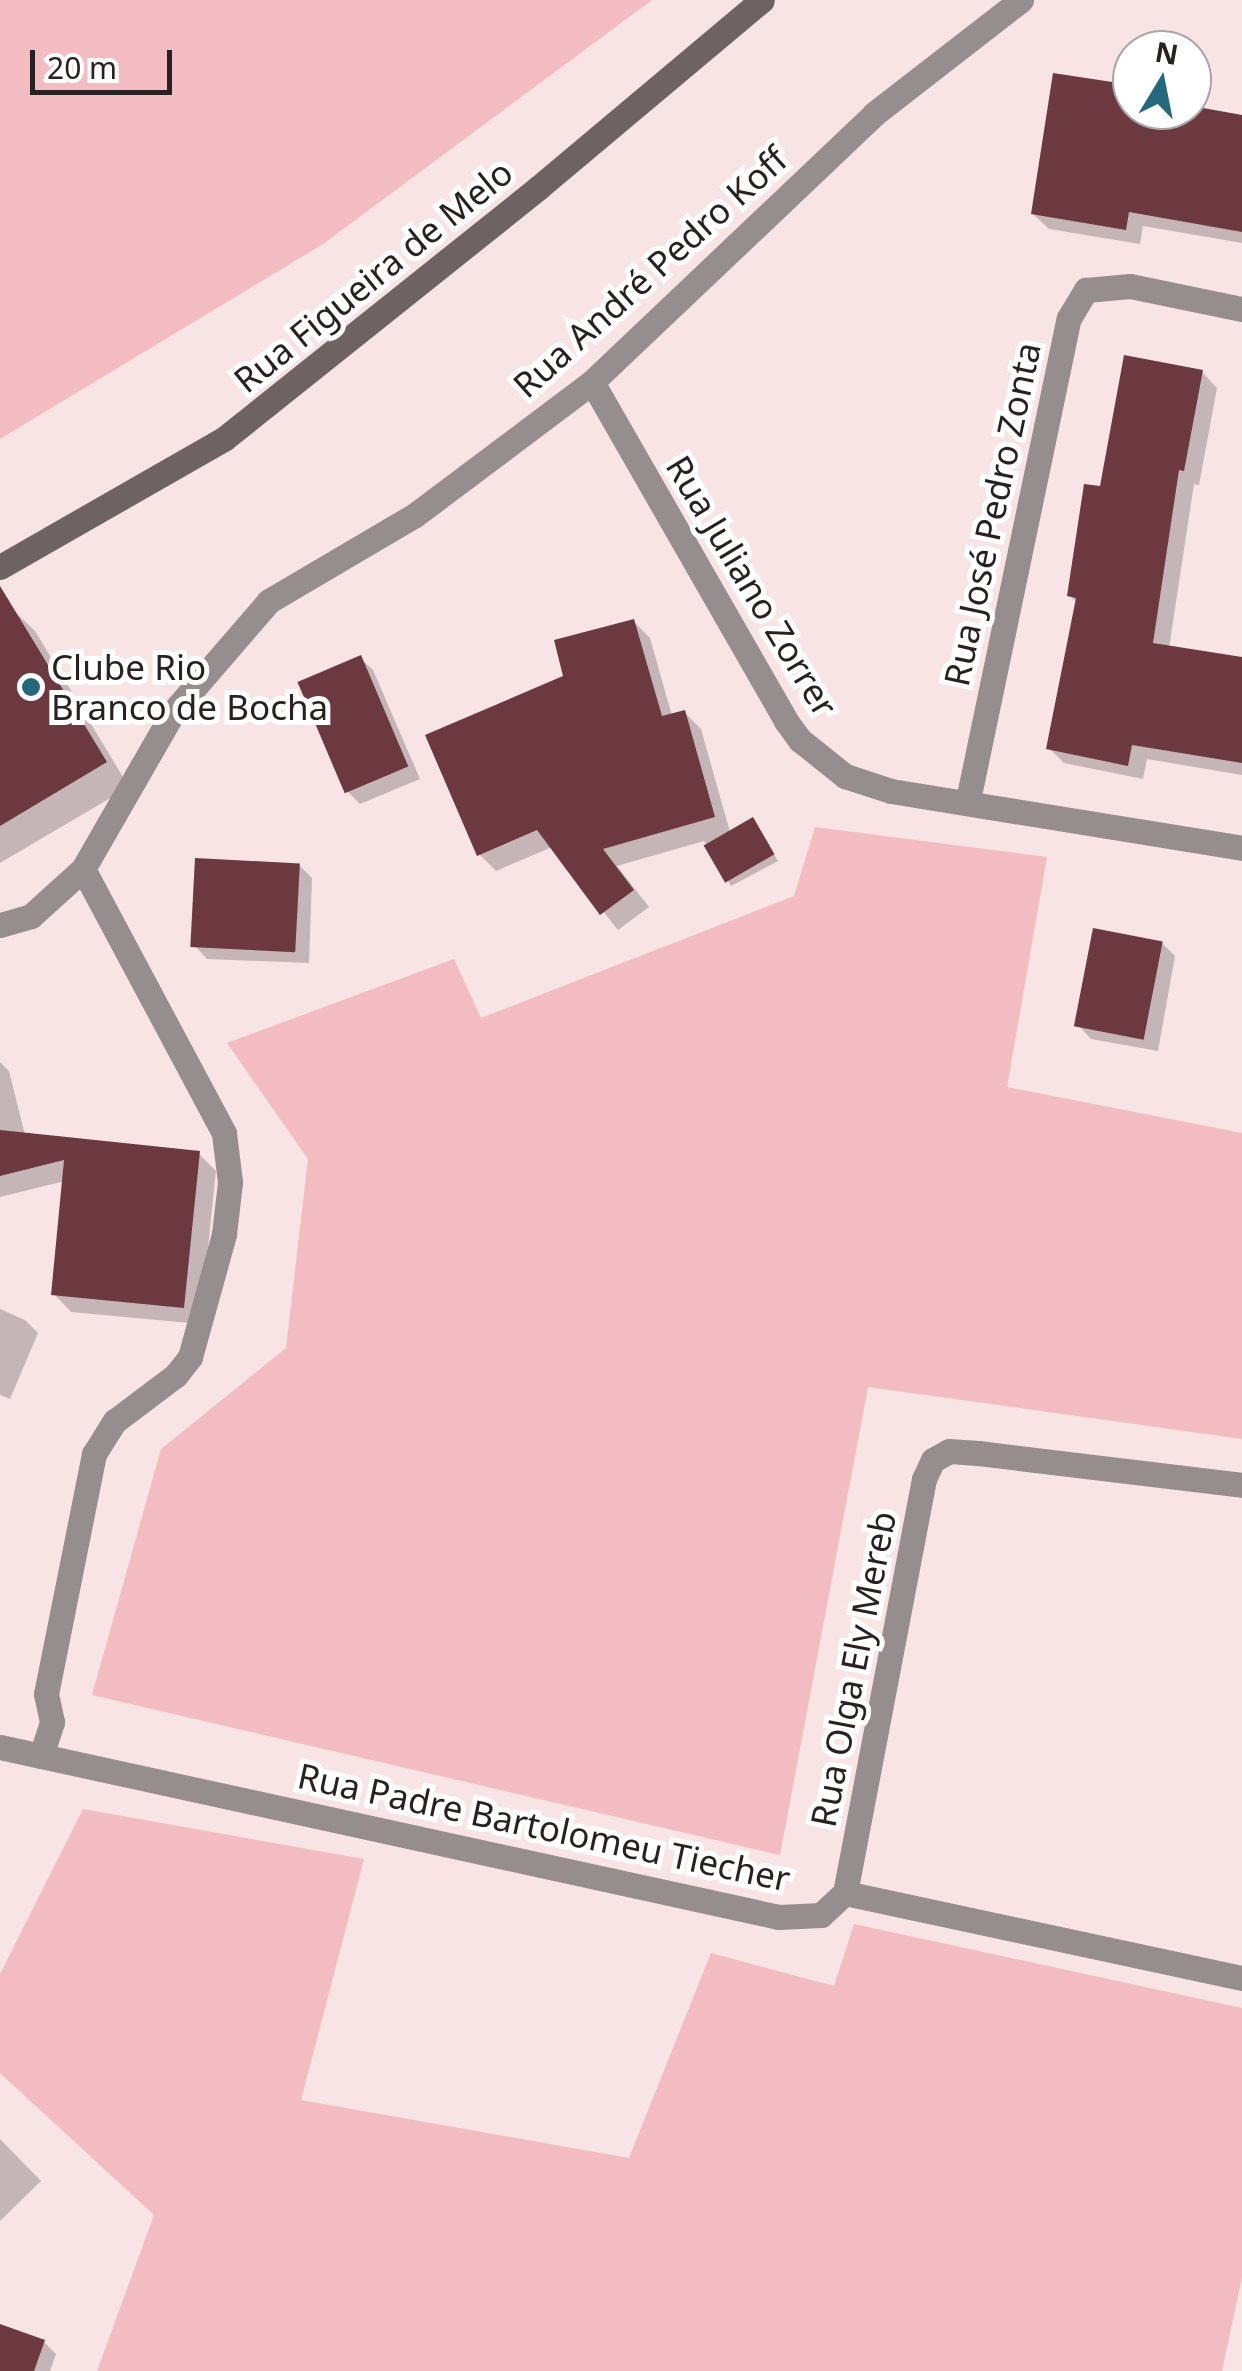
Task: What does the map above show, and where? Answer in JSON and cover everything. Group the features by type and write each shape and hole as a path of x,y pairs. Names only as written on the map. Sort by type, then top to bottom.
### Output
{"main road":[{"name":"Rua Figueira de Melo","path":"0,567 225,438 538,188 762,0"}],"street":[{"name":"Rua André Pedro Koff","path":"0,926 31,916 83,869 174,711 269,600 415,516 592,382 874,114 1020,0"},
{"name":"Rua José Pedro Zonta","path":"968,800 1069,318 1086,290 1130,286 1242,309"},
{"name":"Rua Juliano Zorrer","path":"592,382 800,740 845,776 890,790 1242,848"},
{"path":"41,1756 52,1722 46,1694 94,1454 115,1421 176,1375 190,1357 224,1234 230,1182 224,1133 83,869"},
{"name":"Rua Olga Ely Mereb","path":"845,1892 924,1480 933,1460 949,1451 978,1453 1242,1485"},
{"name":"Rua Padre Bartolomeu Tiecher","path":"0,1747 779,1917 821,1916 845,1892"},
{"path":"845,1892 1242,1978"}],"shaded area":[{"path":"0,0 652,0 323,244 0,439"},
{"path":"815,827 1047,857 1007,1087 1242,1133 1242,1439 868,1387 780,1855 92,1695 161,1449 286,1348 308,1159 227,1043 454,959 481,1018 794,896"},
{"path":"83,1809 364,1859 301,2100 629,2158 711,1953 834,1986 854,1924 1242,2008 1242,2277 1222,2371 97,2371 154,2215 0,2073 0,1974"}],"building":[{"path":"1053,73 1112,82 1112,130 1212,130 1212,110 1242,115 1242,232 1129,212 1126,230 1031,214"},
{"path":"1124,355 1203,370 1184,471 1179,470 1153,643 1242,657 1242,763 1132,745 1128,766 1046,749 1076,598 1067,596 1084,484 1100,486"},
{"name":"Clube Rio Branco de Bocha","path":"0,586 107,762 0,826"},
{"path":"634,619 662,716 685,710 715,817 603,849 634,890 600,915 537,830 477,856 425,735 563,676 554,640"},
{"path":"361,655 408,766 345,793 297,682"},
{"path":"753,817 774,854 725,883 704,845"},
{"path":"195,858 300,863 295,952 190,947"},
{"path":"1093,928 1163,942 1144,1040 1074,1026"},
{"path":"0,1130 200,1151 184,1308 51,1295 64,1160 0,1176"},
{"path":"0,2324 45,2340 34,2371 0,2371"}],"place":[{"name":"Clube Rio Branco de Bocha","path":"31,687"}]}
